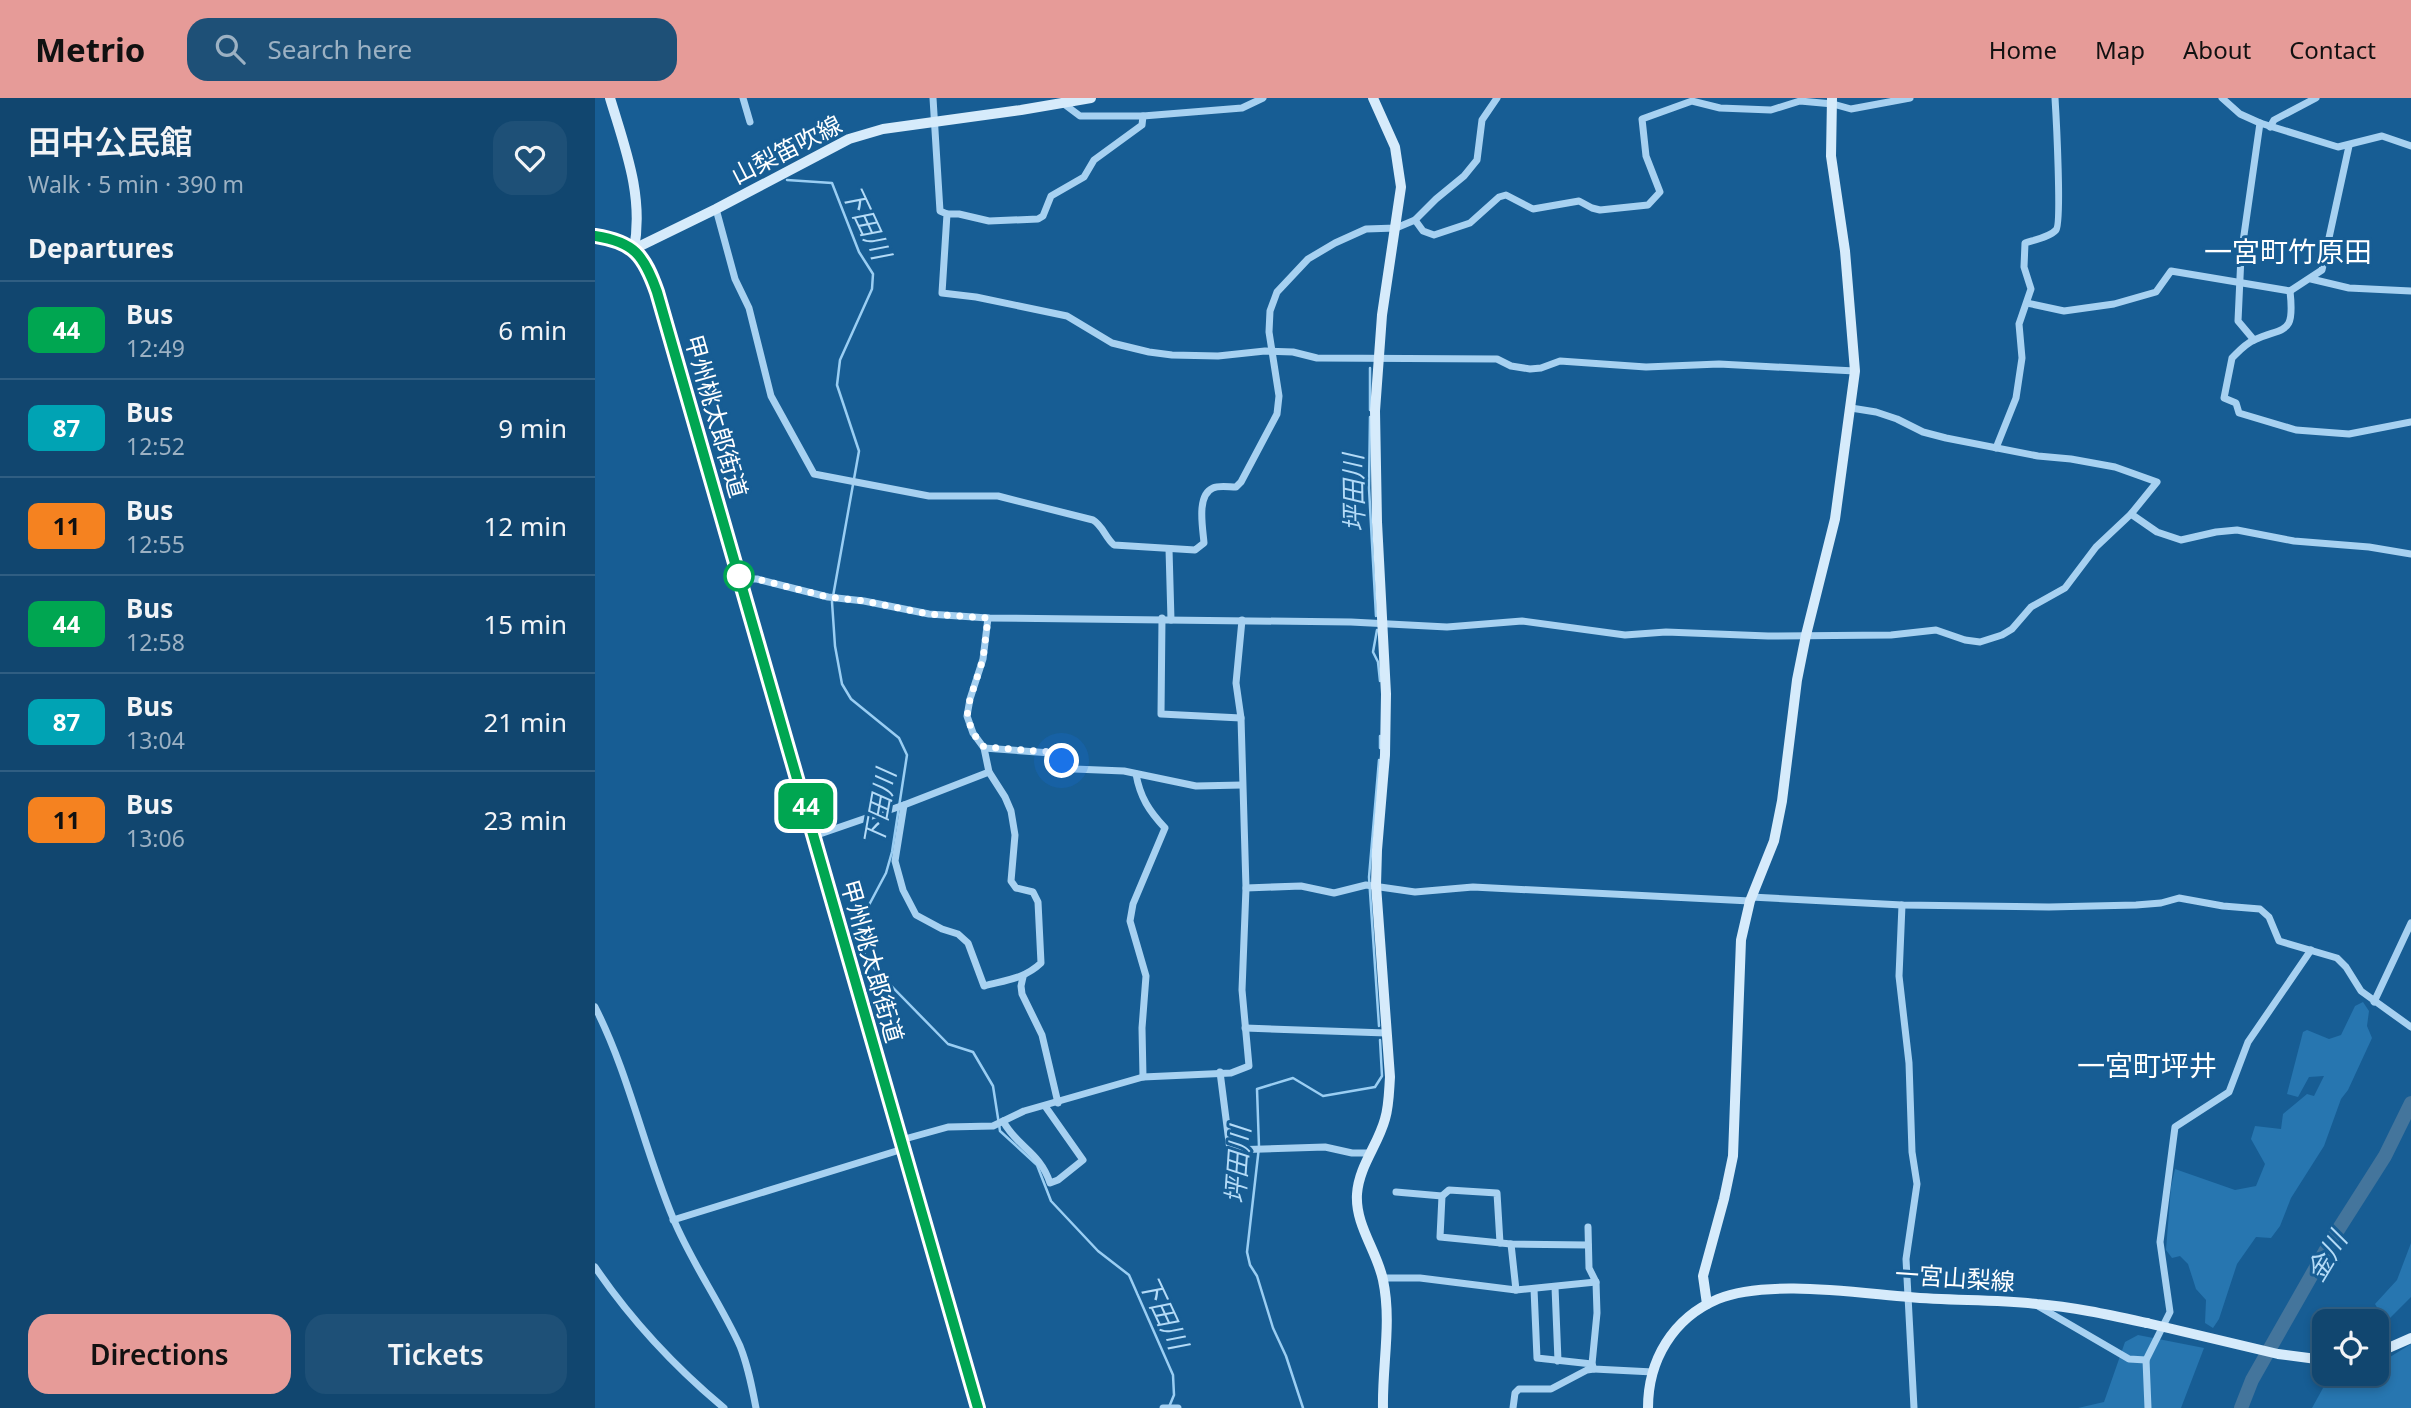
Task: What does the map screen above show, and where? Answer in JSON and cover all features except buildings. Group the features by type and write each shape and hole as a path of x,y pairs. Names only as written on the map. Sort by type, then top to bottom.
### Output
{"highway":[{"path":"595,236 624,243 634,249"},
{"name":"甲州桃太郎街道","path":"634,249 643,260 657,292 978,1408"}],"street":[{"path":"610,98 636,191 639,225 634,249"},
{"path":"743,98 750,122"},
{"path":"933,98 940,211 947,215 959,214 989,220 1038,219 1043,216 1051,195 1084,177 1094,160 1142,125 1143,116"},
{"name":"山梨笛吹線","path":"634,249 849,139 883,129 1091,98"},
{"path":"1064,104 1080,116 1143,116 1242,108 1263,98"},
{"path":"1373,98 1391,134 1399,165 1401,187 1387,272 1375,411 1386,694 1385,755 1372,885 1387,1033 1389,1100 1385,1119 1361,1174 1357,1196 1365,1232 1383,1278 1387,1325 1383,1408"},
{"path":"716,209 735,279 749,308 771,396 814,474 929,496 999,496 1093,520 1100,524 1105,537 1114,545 1195,550 1203,543 1202,512 1204,498 1209,489 1236,487 1241,482 1277,414 1279,396 1269,332 1270,311 1277,292 1308,259 1366,229 1396,228 1415,220 1436,198 1464,176 1477,160 1482,120 1497,98"},
{"path":"1415,220 1423,231 1434,235 1470,223 1499,197 1506,195 1533,209 1579,201 1600,210 1648,205 1660,192 1646,156 1642,119 1692,101 1720,108 1771,110 1800,101 1832,101 1857,109 1910,98"},
{"path":"1996,448 2016,398 2022,358 2019,324 2031,289 2024,267 2025,243 2055,232 2059,226 2057,188 2060,152 2055,98"},
{"path":"2223,98 2240,114 2260,123 2338,147 2382,136 2411,146"},
{"path":"2270,127 2274,120 2316,98"},
{"path":"1707,1304 1703,1276 1733,1156 1741,940 1750,899 1774,841 1782,801 1797,680 1835,519 1855,371 1845,251 1831,156 1832,101"},
{"path":"2254,340 2238,321 2241,256 2260,123"},
{"path":"2027,303 2064,311 2113,304 2156,292 2171,271 2290,291 2322,270 2349,146"},
{"path":"947,215 941,293 976,297 1067,316 1112,343 1149,352 1218,356 1273,351 1293,352 1317,358 1497,359 1511,366 1530,369 1560,361 1646,367 1719,364 1855,371"},
{"path":"2311,279 2349,288 2411,291"},
{"path":"2290,291 2291,318 2288,326 2281,332 2254,340 2232,358 2224,398 2236,403 2239,412 2296,430 2349,434 2411,422"},
{"path":"740,579 757,579 832,598 864,601 929,614 988,618 1162,618 1447,628 1522,621 1625,635 1666,632 1757,636 1891,635 1929,630 1972,641 1996,638 2012,629 2031,607 2065,589 2096,547 2131,514 2158,482 2115,467 2071,458 2038,456 1945,438 1923,432 1876,412 1851,408"},
{"path":"2131,514 2157,532 2181,540 2237,530 2294,541 2369,547 2411,555"},
{"path":"1169,549 1171,620"},
{"path":"903,805 895,861 903,890 916,915 958,934 968,943 985,986 1023,977 1041,963 1038,902 1033,892 1016,888 1011,881 1014,823 1006,797 989,772 984,747 973,733 967,716 983,659 988,618"},
{"path":"1162,618 1161,714 1241,718"},
{"path":"674,1220 948,1127 993,1126 1024,1111 1143,1077 1231,1073 1249,1066 1242,990 1246,888 1241,718 1236,682 1242,620"},
{"path":"984,747 1051,752 1074,769 1123,771 1196,786 1242,785"},
{"path":"814,836 989,772"},
{"path":"1136,774 1139,793 1165,828 1133,904 1131,921 1146,976 1142,1028 1143,1077"},
{"path":"1246,888 1301,886 1334,893 1372,885 1415,892 1473,887 1902,905 2136,905 2179,898 2260,909 2267,914 2279,941 2330,955 2342,962 2361,991 2411,1027"},
{"path":"1902,905 1899,976 1909,1063 1912,1152 1917,1184 1913,1220 1906,1244 1906,1297 1914,1408"},
{"path":"2377,1004 2411,923"},
{"path":"2148,1408 2146,1360 2170,1312 2160,1241 2175,1127 2229,1092 2248,1042 2311,950"},
{"path":"1023,977 1022,995 1042,1035 1058,1103"},
{"path":"595,1007 613,1043 674,1220 740,1347 755,1408"},
{"path":"1245,1028 1387,1033"},
{"path":"1220,1072 1230,1150 1325,1147 1352,1153 1371,1153"},
{"path":"1003,1122 1009,1132 1039,1161 1050,1183 1058,1181 1083,1160 1045,1106"},
{"path":"1396,1192 1442,1196 1449,1190 1497,1193 1500,1243"},
{"path":"1442,1196 1440,1237 1511,1244 1588,1245"},
{"path":"1588,1227 1589,1268 1596,1282 1597,1313 1593,1366"},
{"path":"1511,1244 1516,1290"},
{"path":"595,1267 612,1292 663,1352 725,1408"},
{"path":"1383,1278 1420,1278 1516,1290 1596,1282"},
{"path":"1555,1287 1558,1361"},
{"path":"1534,1289 1537,1358 1653,1372"},
{"name":"一宮山梨線","path":"1647,1408 1653,1372 1662,1347 1685,1318 1707,1304 1740,1293 1766,1290 1875,1293 2035,1303 2092,1311 2278,1354 2312,1358"},
{"path":"2035,1303 2129,1359 2146,1360"},
{"path":"2389,1348 2411,1338"},
{"path":"1513,1408 1518,1389 1551,1389 1593,1366"},
{"path":"1164,1408 1176,1408"}],"shaded area":[{"path":"2363,1002 2369,1011 2367,1026 2372,1038 2348,1090 2341,1099 2324,1146 2291,1198 2280,1226 2271,1238 2256,1237 2237,1264 2219,1319 2213,1328 2205,1323 2206,1300 2196,1289 2188,1264 2180,1256 2172,1258 2166,1250 2175,1169 2235,1190 2256,1186 2265,1164 2251,1139 2255,1126 2281,1129 2283,1114 2307,1094 2314,1096 2324,1076 2309,1077 2298,1097 2287,1094 2303,1032 2307,1030 2329,1039 2341,1035 2355,1006"},
{"path":"2411,1243 2411,1297 2389,1319 2389,1309 2378,1309 2375,1304 2397,1280"},
{"path":"2138,1335 2204,1348 2181,1408 2078,1408 2104,1402 2125,1342"},
{"path":"2411,1344 2411,1408 2312,1408 2324,1386 2389,1386 2389,1358"}],"waterway":[{"name":"下田川","path":"787,180 832,183 859,252 873,274 872,289 840,360 837,385 859,451 832,602 835,646 842,684 851,699 899,738 907,755 892,852 886,873 861,920 865,959 948,1044 973,1052 993,1086 1000,1131 1037,1165 1051,1201 1098,1251 1129,1275 1173,1375 1174,1395 1169,1407"},
{"name":"坪田川","path":"1370,368 1370,410"},
{"name":"坪田川","path":"1370,417 1369,488 1376,616"},
{"name":"坪田川","path":"1377,630 1373,652 1378,662 1380,681"},
{"name":"坪田川","path":"1380,736 1380,748"},
{"name":"坪田川","path":"1379,760 1369,877 1379,1026"},
{"name":"坪田川","path":"1303,1408 1247,1252 1259,1147 1257,1089 1293,1078 1323,1096 1375,1087 1382,1076 1380,1040"},
{"name":"金川","path":"2241,1408 2252,1380 2331,1241 2385,1156 2411,1103"}],"bus line":[{"name":"44","path":"595,236 624,243 634,249 643,260 657,292 978,1408"}],"district":[{"name":"一宮町竹原田","path":"2288,251"},
{"name":"一宮町坪井","path":"2147,1065"}],"route":[{"path":"739,576 740,579 757,579 828,597 889,605 929,614 988,618 983,659 967,716 973,733 984,747 1051,752 1062,761"}]}
